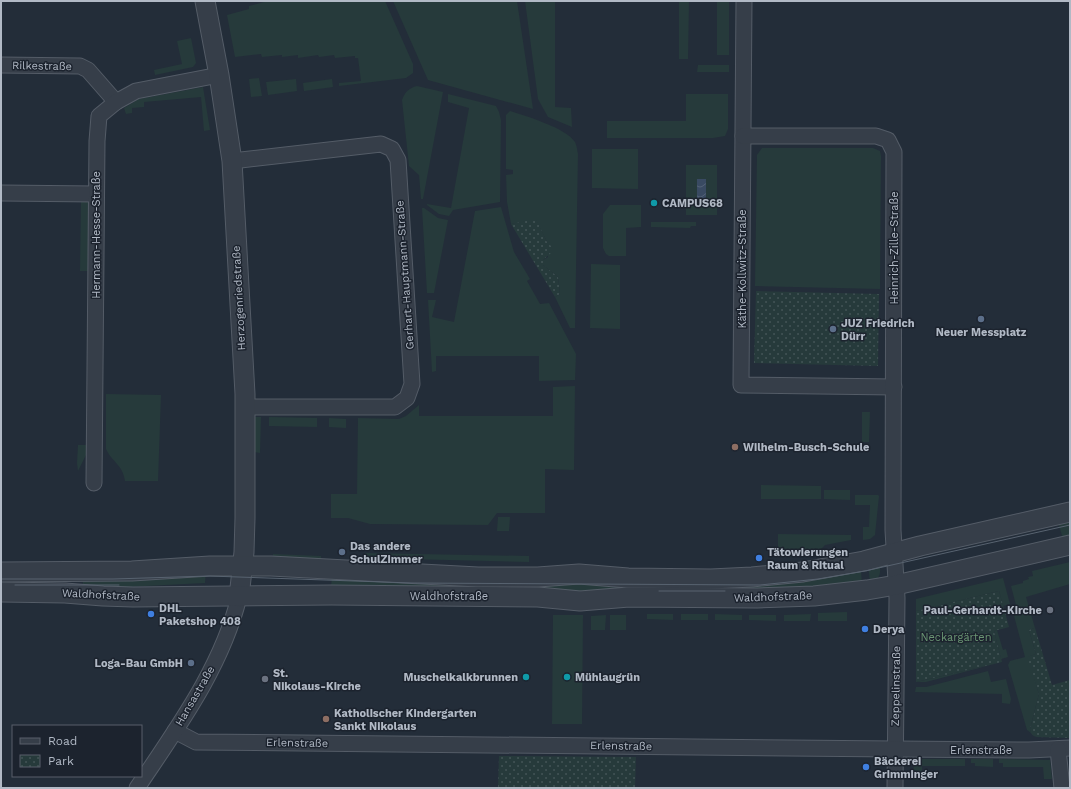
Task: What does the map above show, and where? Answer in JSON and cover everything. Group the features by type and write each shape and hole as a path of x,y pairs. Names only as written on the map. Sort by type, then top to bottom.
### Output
{"street":[{"name":"Herzogenriedstraße","path":"205,1 220,75 232,161 245,407 246,518 243,567 239,597"},
{"name":"Käthe-Kollwitz-Straße","path":"744,1 741,385 894,387"},
{"name":"Rilkestraße","path":"1,65 80,66 88,70 116,102"},
{"name":"Hermann-Hesse-Straße","path":"94,483 96,194 99,116 116,102 136,91 220,75"},
{"name":"Heinrich-Zille-Straße","path":"743,136 876,136 888,140 894,152 894,553"},
{"name":"Gerhart-Hauptmann-Straße","path":"232,161 381,144 392,149 398,160 412,384 408,398 395,407 245,407"},
{"path":"1,193 96,194"},
{"name":"Waldhofstraße","path":"1,572 132,571 210,566 279,566 478,577 538,578 579,574 628,578 711,579 759,577 802,572 864,561 1070,512"},
{"name":"Waldhofstraße","path":"1,592 65,593 133,597 331,595 530,597 580,601 629,597 757,598 814,596 896,585 1070,545"},
{"path":"894,553 896,585"},
{"name":"Zeppelinstraße","path":"895,788 896,585"},
{"name":"Hansastraße","path":"137,788 175,731 208,676 223,645 239,597"},
{"name":"Erlenstraße","path":"175,731 194,742 896,749 1064,749"},
{"path":"1062,788 1064,749"}],"green space":[{"path":"268,1 385,1 413,64 413,73 406,78 339,86 339,83 361,81 358,58 355,58 355,56 335,58 334,55 319,57 318,55 298,58 298,55 262,57 261,54 235,57 227,15 249,9 249,6"},
{"path":"393,1 517,1 533,109 428,80"},
{"path":"525,1 555,1 555,107 571,108 572,127 548,117 538,99"},
{"path":"679,1 689,1 688,59 679,59"},
{"path":"717,1 729,1 729,55 717,55"},
{"path":"191,38 196,63 193,67 155,75 154,70 182,64 177,41"},
{"path":"698,65 729,65 729,72 697,72"},
{"path":"259,78 262,96 251,97 249,79"},
{"path":"296,79 297,91 268,95 266,82"},
{"path":"332,79 333,87 304,91 303,83"},
{"path":"417,86 443,92 423,199 421,199 419,175 409,166 402,100 408,91"},
{"path":"203,87 210,130 204,131 201,97 144,102 144,107 132,108 132,113 126,114 124,108 139,99"},
{"path":"448,94 496,106 501,120 500,202 453,210 449,216 439,214 427,205 451,208 469,108 448,102"},
{"path":"686,94 728,94 728,129 725,136 713,138 607,138 607,121 686,121"},
{"path":"510,111 555,127 570,137 576,145 578,154 575,328 570,328 555,297 560,294 558,277 543,265 543,260 548,257 547,242 536,220 511,224 507,202 506,175 513,174 513,170 506,169 506,115"},
{"path":"762,148 873,148 880,151 880,289 755,286 757,155"},
{"path":"592,149 638,149 638,189 592,188"},
{"path":"686,165 717,165 717,215 686,215"},
{"path":"81,198 91,198 90,271 80,271"},
{"path":"610,205 641,205 641,227 626,228 626,256 609,256 603,248 603,214"},
{"path":"501,207 514,252 530,279 527,281 540,304 549,303 576,354 575,380 539,381 539,356 436,356 436,371 432,372 428,300 436,300 432,317 454,322 475,211"},
{"path":"422,208 438,218 448,220 434,293 427,293"},
{"path":"536,219 547,242 552,247 552,252 543,260 543,265 558,277 560,294 555,297 511,224"},
{"path":"651,222 696,222 696,226 691,226 690,228 651,227"},
{"path":"591,264 620,265 620,329 590,328"},
{"path":"756,291 879,294 878,366 754,363"},
{"path":"575,386 574,470 545,469 545,513 497,513 488,525 370,524 348,518 331,518 331,494 357,494 358,418 399,419 406,416 419,405 419,416 553,416 553,387"},
{"path":"106,394 161,395 158,481 125,481 120,467 108,453 106,449"},
{"path":"862,412 870,412 869,442 862,442"},
{"path":"255,417 261,417 260,453 254,452"},
{"path":"269,417 317,418 317,427 269,426"},
{"path":"329,418 346,419 346,428 329,427"},
{"path":"78,445 89,445 88,451 78,471 77,463"},
{"path":"761,485 821,486 821,499 761,499"},
{"path":"824,490 850,490 850,500 824,499"},
{"path":"855,495 879,496 875,535 870,539 863,540 863,527 869,527 870,505 855,505"},
{"path":"498,517 510,517 509,531 497,531"},
{"path":"1070,520 1070,536 1063,539 1058,522"},
{"path":"778,534 851,535 851,540 825,545 813,557 778,557"},
{"path":"365,553 529,556 529,562 365,558"},
{"path":"273,554 321,556 321,561 273,559"},
{"path":"1070,562 1070,584 1026,597 1035,628 1029,630 1036,654 1028,657 1039,694 1030,729 1031,733 1027,730 1008,665 1010,661 1025,657 1013,612 1017,609 1011,586 1023,583 1023,581 1029,579 1028,577 1033,576 1032,571"},
{"path":"868,564 880,567 878,577 875,581 870,583"},
{"path":"206,570 205,583 106,588 83,587 83,577"},
{"path":"861,570 862,584 757,595 271,592 271,585 331,586 332,577"},
{"path":"1003,578 1010,604 1003,606 999,591 916,611 916,599"},
{"name":"Neckargärten","path":"999,591 1009,627 994,631 1002,662 916,682 916,611"},
{"path":"847,612 847,621 818,621 818,613"},
{"path":"647,614 673,614 673,620 647,619"},
{"path":"681,614 708,614 708,620 681,620"},
{"path":"715,614 742,615 742,620 715,620"},
{"path":"811,614 810,621 784,621 784,615"},
{"path":"553,615 583,615 582,724 552,724"},
{"path":"606,615 605,630 591,630 591,616"},
{"path":"610,615 626,615 626,630 610,630"},
{"path":"749,615 776,615 776,621 749,620"},
{"path":"1035,628 1052,685 1070,680 1070,738 1037,737 1033,735 1030,729 1039,694 1027,657 1036,654 1029,630"},
{"path":"997,630 1003,650 1006,649 1008,657 1001,659 994,631"},
{"path":"1002,662 926,682 916,682"},
{"path":"988,671 991,682 1006,679 1011,699 1010,704 1002,703 1002,694 915,692 916,687 926,687"},
{"path":"499,756 636,757 635,788 498,788"},
{"path":"914,759 965,759 965,766 922,766 922,776 918,776 918,780 913,780"},
{"path":"971,759 993,759 993,767 975,766 975,763 971,763"},
{"path":"999,759 1050,760 1052,779 1044,779 1043,767 1003,767 1003,763 999,763"}],"water":[{"path":"697,179 706,179 706,200 697,200"}],"tram line":[{"path":"1,579 113,579 209,576 412,583 760,585 818,579 865,571 1070,525"},
{"path":"15,585 119,585"},
{"path":"659,591 725,591"}],"place":[{"name":"CAMPUS68","path":"654,203"},
{"name":"Neuer Messplatz","path":"981,319"},
{"name":"JUZ Friedrich Dürr","path":"833,329"},
{"name":"Wilhelm-Busch-Schule","path":"735,447"},
{"name":"Das andere SchulZimmer","path":"342,552"},
{"name":"Tätowierungen Raum & Ritual","path":"759,558"},
{"name":"Paul-Gerhardt-Kirche","path":"1050,610"},
{"name":"DHL Paketshop 408","path":"151,614"},
{"name":"Derya","path":"865,629"},
{"name":"Loga-Bau GmbH","path":"191,663"},
{"name":"Muschelkalkbrunnen","path":"526,677"},
{"name":"Mühlaugrün","path":"567,677"},
{"name":"St. Nikolaus-Kirche","path":"265,679"},
{"name":"Katholischer Kindergarten Sankt Nikolaus","path":"326,719"},
{"name":"Bäckerei Grimminger","path":"866,767"}]}
